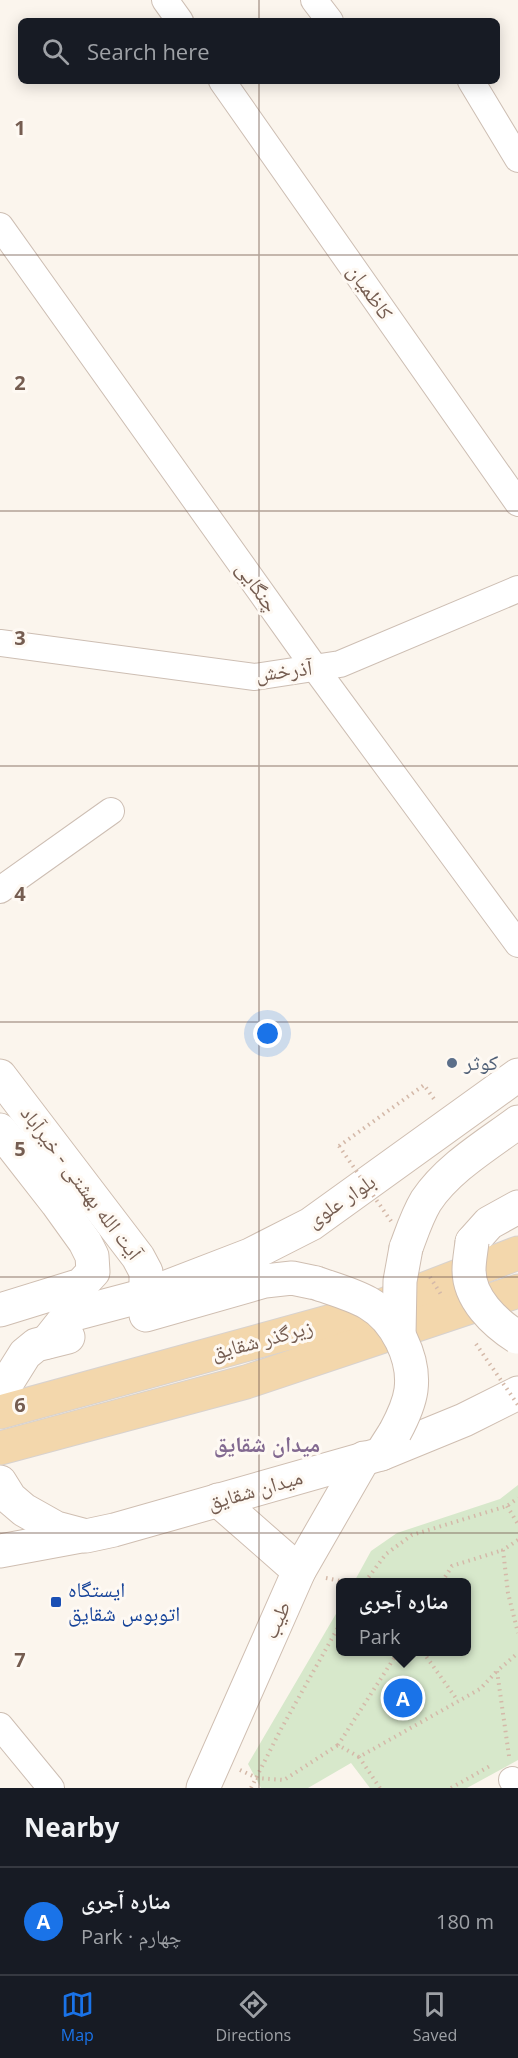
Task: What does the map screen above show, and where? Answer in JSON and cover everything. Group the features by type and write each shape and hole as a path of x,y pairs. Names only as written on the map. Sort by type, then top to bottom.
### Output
{"main road":[{"name":"بلوار علوی","path":"20,1361 66,1318 146,1295 250,1255 311,1224 518,1075"},
{"name":"آیت الله بهشتی - خیرآباد","path":"0,1076 138,1257 146,1272 146,1295"},
{"path":"399,1335 400,1281 406,1248 416,1221 427,1201 442,1182 463,1163 518,1122"},
{"name":"آیت الله بهشتی - خیرآباد","path":"0,1130 85,1242 92,1256 93,1272 81,1285 0,1310"},
{"path":"518,1207 489,1223 470,1257 473,1292 500,1326 518,1337"},
{"name":"زیرگذر شقایق","path":"0,1412 365,1312 470,1257 518,1253"},
{"path":"20,1361 266,1281 292,1278 316,1283 369,1304 387,1318 399,1335 407,1353 412,1388 404,1416 380,1448"},
{"name":"زیرگذر شقایق","path":"0,1448 246,1382 518,1291"},
{"name":"میدان شقایق","path":"0,1482 10,1498 24,1510 56,1528 86,1536 218,1500 380,1448 464,1420 518,1393"},
{"name":"طیب","path":"203,1788 299,1571 380,1448"},
{"path":"218,1500 299,1571"},
{"path":"0,1551 86,1536"}],"street":[{"path":"165,0 178,18"},
{"path":"314,0 328,18"},
{"name":"کاظمیان","path":"224,84 518,503"},
{"path":"473,84 515,149"},
{"name":"چنگایی","path":"0,226 315,668 518,945"},
{"name":"آذرخش","path":"0,643 255,677 340,664 518,589"},
{"path":"0,890 111,811"},
{"path":"0,1726 51,1788"}],"path":[{"path":"339,1146 424,1085"},
{"path":"368,1578 386,1554 412,1535 507,1506 518,1498"},
{"path":"507,1506 518,1524"},
{"path":"444,1578 452,1566 503,1550 518,1540"},
{"path":"503,1550 508,1593 518,1633"},
{"path":"251,1788 336,1631"},
{"path":"359,1757 480,1689 518,1653"},
{"path":"216,1757 256,1778 284,1780 338,1744 395,1656"},
{"path":"426,1656 458,1701"},
{"path":"497,1671 513,1774"},
{"path":"338,1744 359,1757 380,1788"},
{"path":"513,1774 518,1751"},
{"path":"451,1788 513,1774"}],"green space":[{"path":"518,1485 518,1760 467,1788 370,1788 351,1763 308,1788 261,1788 248,1764 336,1614 336,1656 471,1656 471,1578 356,1578 371,1551 397,1533 500,1499"}],"place":[{"name":"کوثر","path":"452,1063"},
{"name":"ایستگاه اتوبوس شقایق","path":"56,1602"},
{"name":"مناره آجری","path":"403,1698"}],"district":[{"name":"میدان شقایق","path":"267,1444"}]}
